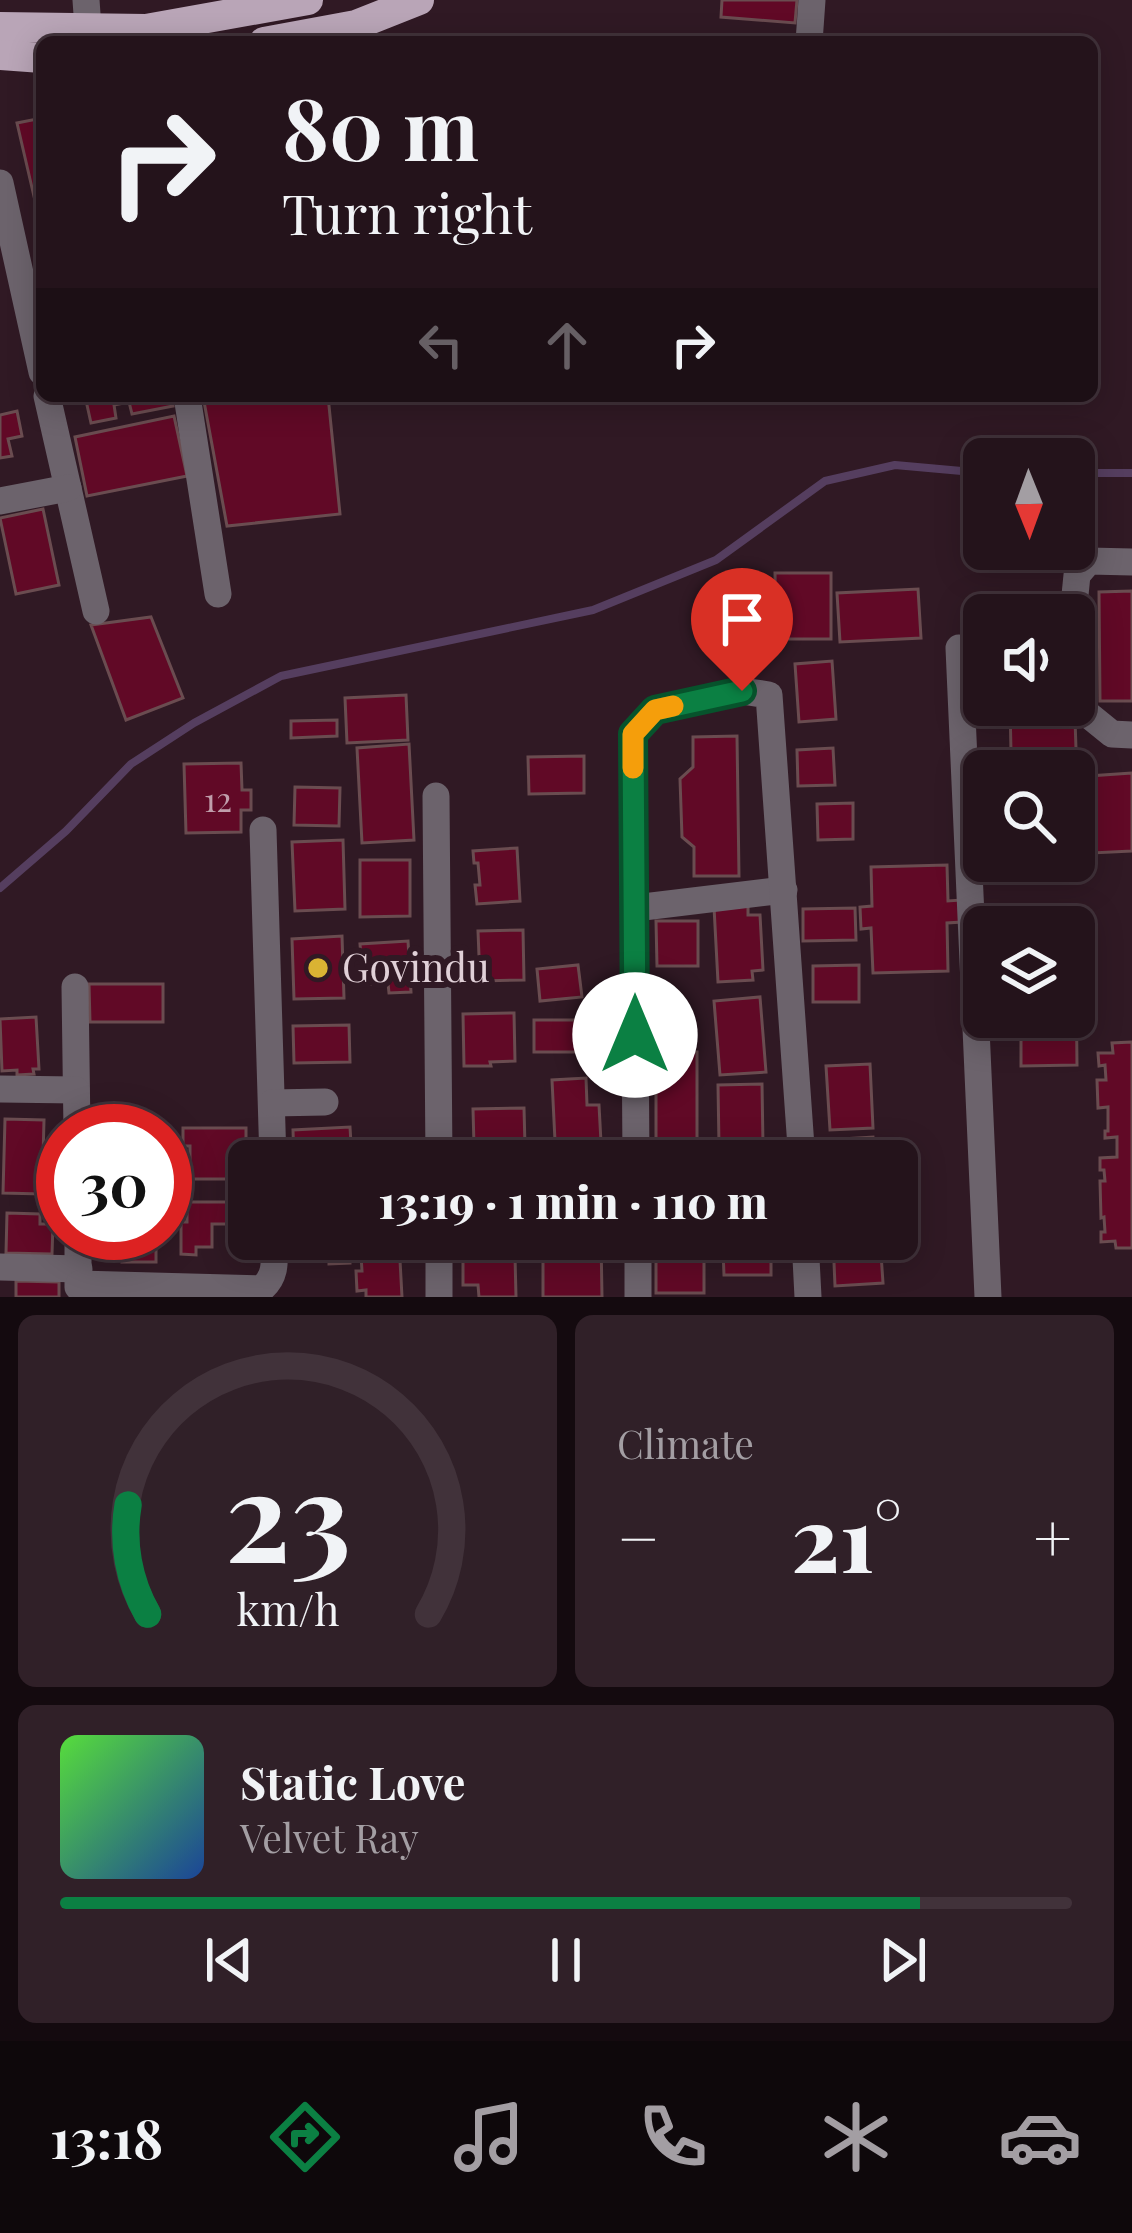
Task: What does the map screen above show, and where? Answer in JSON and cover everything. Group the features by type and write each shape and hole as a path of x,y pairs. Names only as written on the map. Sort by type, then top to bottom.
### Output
{"main road":[{"path":"0,28 88,24 146,29 308,0"},
{"path":"296,36 356,25 419,0"},
{"path":"0,55 36,58"}],"street":[{"path":"809,36 812,0"},
{"path":"0,183 36,345"},
{"path":"48,402 96,611"},
{"path":"188,402 218,594"},
{"path":"0,501 68,488"},
{"path":"1075,594 1077,574 1089,561 1132,562"},
{"path":"959,648 988,1297"},
{"path":"636,1140 633,734 655,710 742,691 769,694 801,1140"},
{"path":"1095,720 1112,734 1132,735"},
{"path":"436,796 439,1140"},
{"path":"263,830 273,1140"},
{"path":"634,908 784,890"},
{"path":"75,987 76,1104"},
{"path":"0,1090 76,1090"},
{"path":"272,1102 325,1102"},
{"path":"0,1267 78,1283 261,1288 274,1272 274,1260"},
{"path":"439,1260 440,1297"},
{"path":"638,1260 638,1297"},
{"path":"806,1260 808,1297"}],"building":[{"path":"722,0 797,0 795,23 721,17"},
{"path":"36,119 36,205 17,123"},
{"path":"86,402 129,402 114,405 116,418 91,423"},
{"path":"129,402 172,402 173,406 132,414"},
{"path":"204,402 329,402 340,514 227,526"},
{"path":"17,411 22,436 8,439 12,456 0,458 0,415"},
{"path":"174,416 187,476 87,496 75,437"},
{"path":"43,509 59,585 16,594 0,518"},
{"path":"775,573 831,573 831,639 776,639"},
{"path":"918,589 921,638 840,642 837,593"},
{"path":"1132,591 1132,701 1100,701 1099,592"},
{"path":"151,617 183,698 126,720 91,625"},
{"path":"832,661 836,719 799,722 795,664"},
{"path":"406,695 408,740 347,743 345,698"},
{"path":"337,720 337,736 291,738 291,721"},
{"path":"1010,726 1075,726 1076,749 1011,750"},
{"path":"737,736 739,876 694,876 694,847 682,837 680,779 693,767 693,737"},
{"path":"409,744 414,840 362,843 357,748"},
{"path":"833,748 835,785 798,786 797,750"},
{"path":"584,756 584,793 529,794 528,757"},
{"path":"241,763 242,790 251,790 251,810 241,810 241,832 186,833 184,764"},
{"path":"1132,773 1132,851 1095,853 1095,776"},
{"path":"295,787 340,788 339,826 294,825"},
{"path":"853,803 853,839 818,840 817,804"},
{"path":"343,840 345,909 295,911 292,842"},
{"path":"517,848 520,901 477,904 475,885 480,885 473,851"},
{"path":"360,860 410,860 410,916 360,917"},
{"path":"947,865 948,901 961,900 962,922 947,923 948,971 873,973 871,928 861,929 860,907 872,906 871,867"},
{"path":"748,906 748,915 760,915 763,970 752,971 753,980 718,982 714,907"},
{"path":"855,908 856,940 803,941 803,909"},
{"path":"656,921 698,921 698,966 657,966"},
{"path":"523,930 524,980 480,981 478,931"},
{"name":"Govindu","path":"342,936 344,998 294,999 292,939"},
{"path":"408,941 411,992 389,993 388,983 363,985 360,944"},
{"path":"578,965 582,997 540,1001 537,969"},
{"path":"859,965 859,1002 813,1002 813,966"},
{"path":"89,984 163,984 163,1022 90,1022"},
{"path":"760,997 766,1072 720,1075 714,1001"},
{"path":"514,1013 515,1061 464,1066 463,1014"},
{"path":"36,1017 39,1069 17,1075 17,1070 2,1071 0,1019"},
{"path":"534,1020 580,1020 580,1052 534,1052"},
{"path":"349,1025 350,1062 294,1063 293,1026"},
{"path":"1021,1038 1077,1038 1077,1065 1021,1066"},
{"path":"1132,1042 1132,1248 1116,1248 1115,1241 1101,1242 1101,1232 1105,1232 1100,1181 1105,1181 1100,1158 1117,1157 1117,1137 1105,1138 1108,1107 1098,1108 1097,1080 1106,1080 1098,1053 1113,1053 1112,1043"},
{"path":"656,1052 697,1052 697,1140 656,1140"},
{"path":"870,1064 873,1128 830,1130 826,1066"},
{"path":"586,1078 587,1105 599,1105 601,1140 555,1140 552,1080"},
{"path":"762,1084 763,1140 719,1140 718,1085"},
{"path":"524,1108 525,1140 474,1140 473,1109"},
{"path":"5,1119 36,1120 36,1194 3,1193"},
{"path":"350,1127 351,1140 293,1140 293,1130"},
{"path":"192,1128 246,1128 246,1140 228,1140 228,1179 192,1179"},
{"path":"192,1202 228,1202 228,1224 212,1224 212,1247 196,1247 196,1255 192,1255"},
{"path":"7,1213 36,1214 36,1254 6,1253"},
{"path":"361,1260 400,1260 402,1297 366,1297 366,1290 357,1291 356,1271 362,1271"},
{"path":"463,1260 515,1260 516,1297 479,1297 478,1285 463,1285"},
{"path":"543,1260 601,1260 602,1297 543,1297"},
{"path":"656,1260 704,1260 704,1293 656,1293"},
{"path":"723,1260 771,1260 771,1275 724,1275"},
{"path":"834,1260 881,1260 883,1283 835,1286"},
{"path":"16,1281 59,1282 59,1297 16,1297"}],"waterway":[{"path":"0,888 66,831 131,764 281,676 593,610 716,560 825,481 895,465 963,471"},
{"path":"1095,473 1132,473"}],"slow traffic":[{"path":"633,768 633,734 655,710 673,706"}],"place":[{"name":"Govindu","path":"318,968"}],"route":[{"path":"635,1035 633,734 655,710 742,691"}]}
